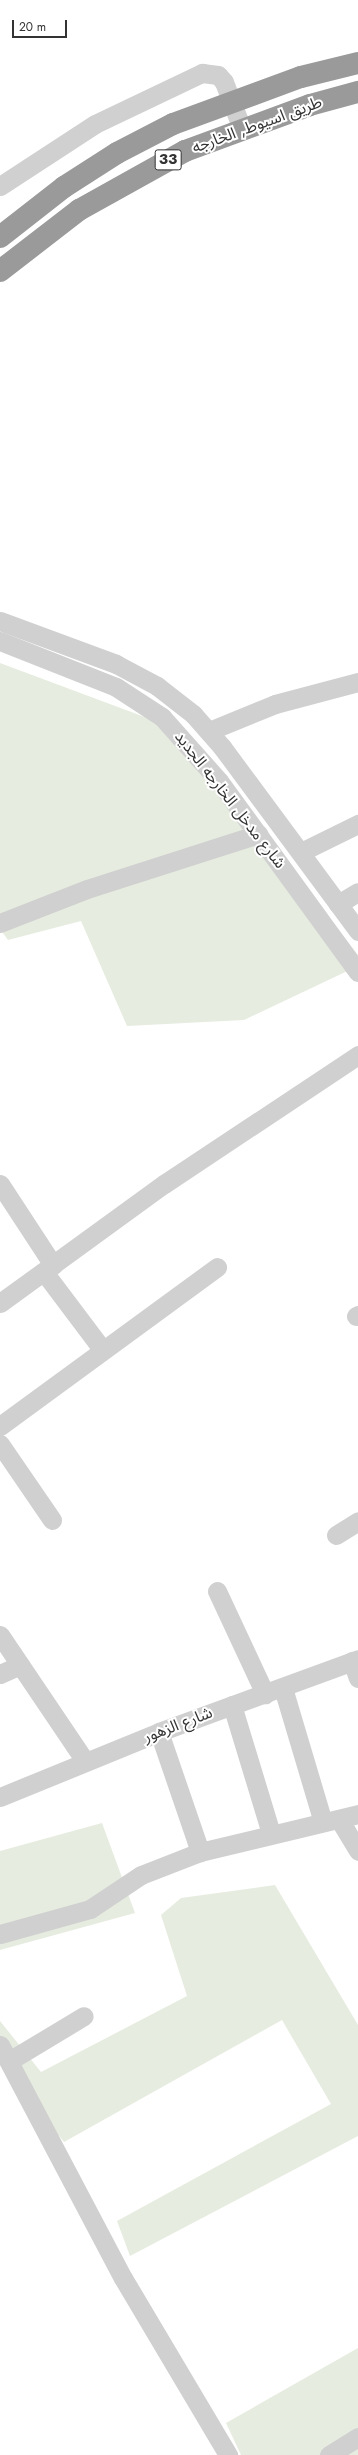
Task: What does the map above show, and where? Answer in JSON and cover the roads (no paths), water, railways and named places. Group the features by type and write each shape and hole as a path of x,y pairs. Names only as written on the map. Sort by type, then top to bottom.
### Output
{"highway":[{"name":"طريق اسيوط, الخارجه","path":"0,237 64,187 117,153 173,124 232,101 358,63"},
{"name":"طريق اسيوط, الخارجه","path":"0,271 80,210 131,178 185,151 242,129 358,92"}],"street":[{"path":"0,186 96,124 202,73 218,75 232,101 242,129"},
{"name":"شارع مدخل الخارجه الجديد","path":"0,621 137,674 175,699 209,731 301,852 358,931"},
{"name":"شارع مدخل الخارجه الجديد","path":"0,641 116,687 157,713 187,742 258,834 358,972"},
{"path":"209,731 275,704 358,682"},
{"path":"301,852 358,824"},
{"path":"0,923 87,890 258,834"},
{"path":"338,904 358,892"},
{"path":"0,1303 49,1269 164,1184 358,1056"},
{"path":"0,1184 49,1269 102,1349"},
{"path":"0,1426 102,1349 217,1267"},
{"path":"0,1444 52,1520"},
{"path":"336,1535 358,1521"},
{"path":"217,1591 265,1694"},
{"path":"0,1635 85,1761"},
{"path":"0,1674 20,1665"},
{"name":"شارع الزهور","path":"0,1797 85,1761 232,1704 356,1666"},
{"path":"283,1688 331,1821 358,1851"},
{"path":"232,1704 271,1833"},
{"path":"159,1732 200,1852"},
{"path":"0,1934 90,1909 141,1875 200,1852 271,1833 358,1814"},
{"path":"84,2016 4,2053 123,2278 228,2455"},
{"path":"329,2455 358,2437"}]}
